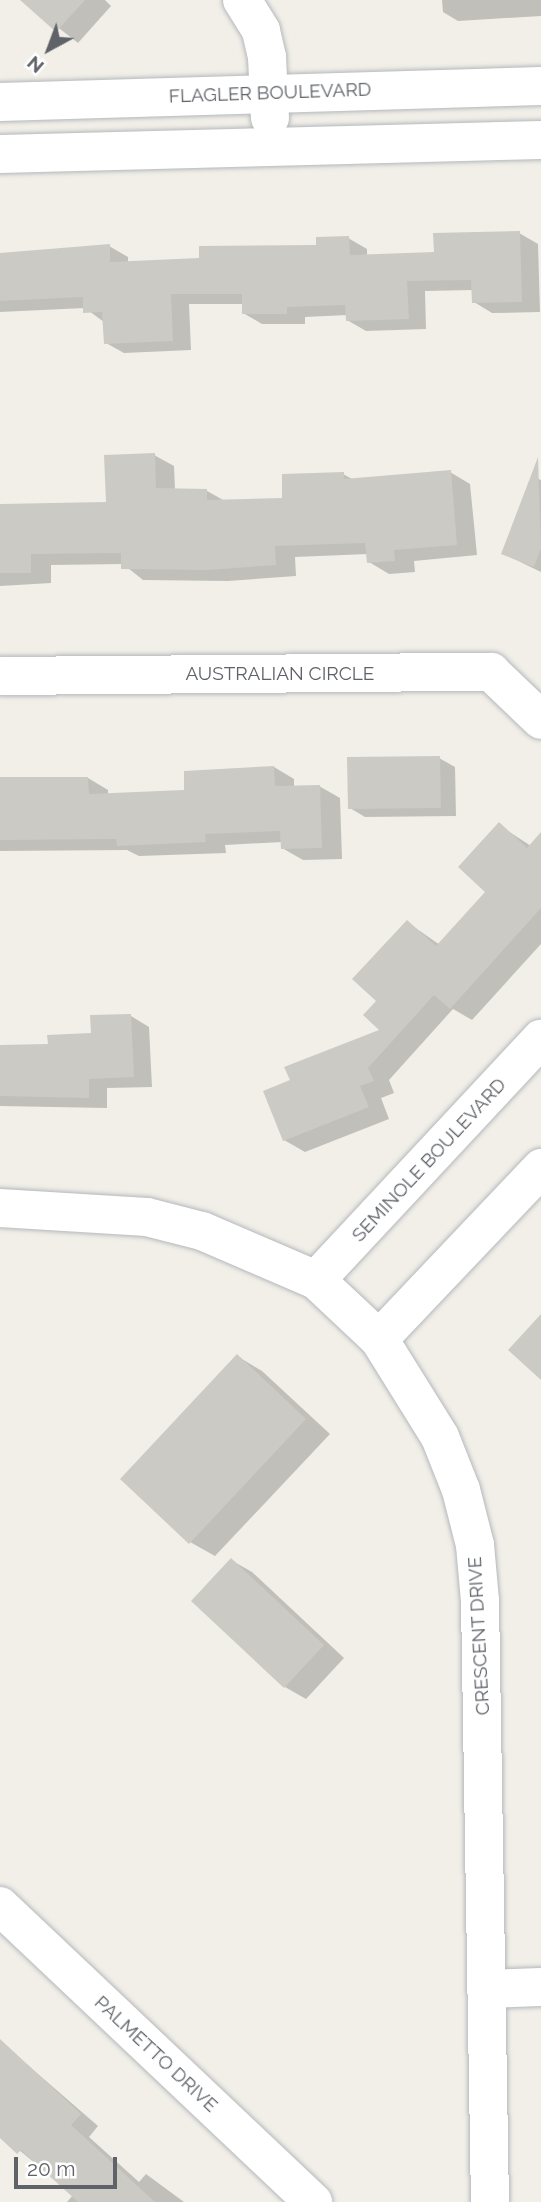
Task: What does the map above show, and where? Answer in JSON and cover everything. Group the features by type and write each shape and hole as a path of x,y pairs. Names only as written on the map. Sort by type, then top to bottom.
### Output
{"street":[{"path":"242,0 261,31 271,144"},
{"name":"FLAGLER BOULEVARD","path":"0,103 268,92 541,86"},
{"path":"0,154 271,144 541,140"},
{"name":"AUSTRALIAN CIRCLE","path":"0,676 491,672 541,720"},
{"name":"SEMINOLE BOULEVARD","path":"316,1280 541,1039"},
{"path":"379,1339 541,1168"},
{"name":"CRESCENT DRIVE","path":"0,1208 147,1217 202,1230 316,1280 379,1339 440,1437 461,1490 475,1545 480,1601 490,2202"},
{"name":"PALMETTO DRIVE","path":"0,1906 313,2202"},
{"path":"486,1989 541,1987"}],"building":[{"path":"20,0 85,0 56,32"},
{"path":"520,231 522,302 472,303 471,280 407,281 409,319 346,321 345,305 287,307 287,314 242,314 242,294 171,294 173,341 104,344 102,312 83,313 83,297 0,301 0,253 110,244 110,262 199,258 199,246 316,245 316,237 349,236 350,255 434,252 433,233"},
{"path":"155,453 156,488 207,489 207,500 282,498 282,474 344,472 344,479 451,470 457,545 394,550 395,561 367,563 365,543 275,546 276,565 207,570 121,569 121,553 31,554 31,573 0,573 0,504 106,502 104,455"},
{"path":"538,457 541,548 534,567 501,554"},
{"path":"440,756 441,808 348,809 347,757"},
{"path":"274,766 275,786 320,785 322,848 281,849 280,831 205,834 206,842 117,846 116,839 0,840 0,777 88,777 89,794 184,790 184,771"},
{"path":"499,822 527,848 541,832 541,908 450,1009 434,995 368,1068 374,1081 360,1086 369,1107 283,1141 263,1091 290,1080 284,1067 379,1030 363,1015 376,1001 352,979 407,920 436,946 485,892 458,867"},
{"path":"131,1014 134,1077 89,1079 89,1098 0,1096 0,1045 48,1044 47,1035 91,1033 90,1015"},
{"path":"541,1314 541,1380 508,1350"},
{"path":"237,1354 306,1419 189,1544 120,1479"},
{"path":"231,1558 324,1645 284,1688 191,1601"},
{"path":"0,2039 81,2114 71,2125 155,2202 78,2202 21,2150 17,2154 0,2138"}]}
